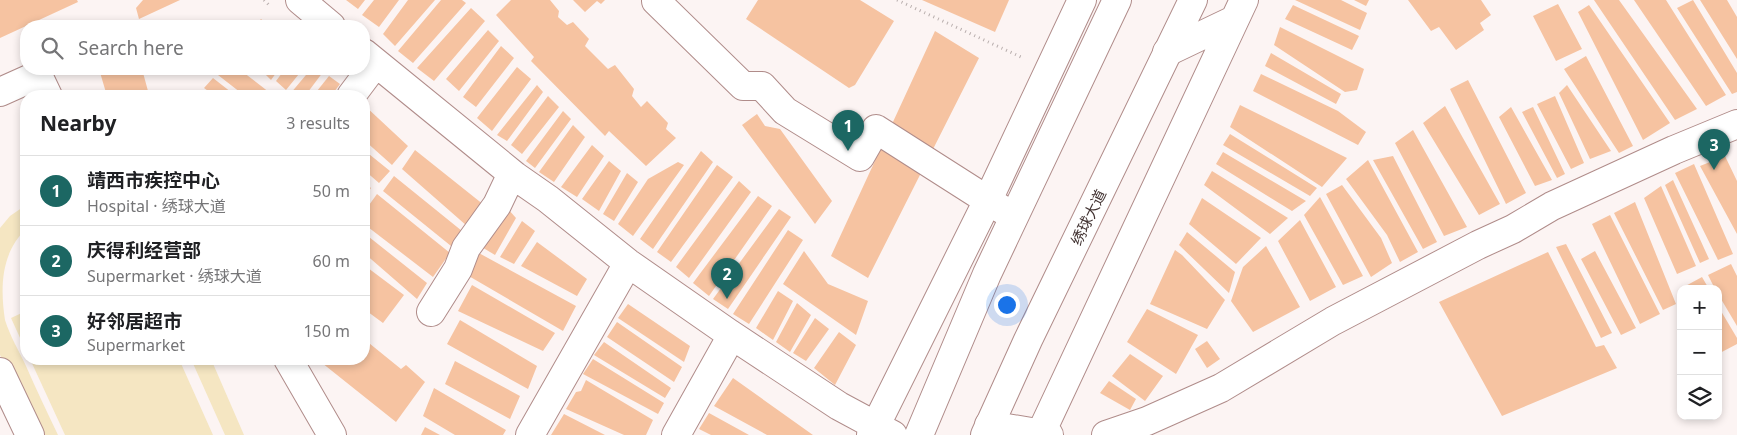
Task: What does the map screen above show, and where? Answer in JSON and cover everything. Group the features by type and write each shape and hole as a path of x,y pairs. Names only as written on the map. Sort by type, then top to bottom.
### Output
{"street":[{"path":"300,0 324,20"},
{"path":"876,433 1082,0"},
{"path":"919,435 987,274 1118,0"},
{"name":"绣球大道","path":"987,430 1193,0"},
{"path":"656,1 743,86 762,86 785,111 860,158 876,129 1014,217"},
{"path":"276,3 304,20"},
{"path":"1168,52 1239,10"},
{"path":"987,430 1043,434 1239,10"},
{"path":"1053,61 1105,25"},
{"path":"370,67 548,199 628,263 840,406 876,433"},
{"path":"370,67 507,184 623,272 727,344 876,433"},
{"path":"0,92 38,75 45,90"},
{"path":"354,90 361,75"},
{"path":"1106,435 1152,428 1333,321 1478,245 1513,229 1552,206 1674,150 1737,124"},
{"path":"431,312 458,269 466,248 497,205 507,184"},
{"path":"530,435 623,272"},
{"path":"676,435 727,344"},
{"path":"291,365 332,435"},
{"path":"0,372 30,435"}],"path":[{"path":"264,0 276,3"},
{"path":"897,0 1053,61"}],"shaded area":[{"path":"20,209 20,236 11,249 4,271 3,308 5,320 20,354 20,365 26,365 58,435 37,435 0,355 0,228 10,216"},
{"path":"20,314 20,338 11,318"},
{"path":"33,365 182,365 213,435 65,435"},
{"path":"194,365 214,365 244,435 225,435"}],"building":[{"path":"0,0 77,0 78,2 39,20 20,20 20,29 0,38"},
{"path":"143,0 180,0 139,19 136,8"},
{"path":"346,0 365,0 358,9"},
{"path":"374,0 399,0 379,27 362,15"},
{"path":"408,0 435,0 395,46 383,34"},
{"path":"441,0 462,0 466,3 413,63 398,51"},
{"path":"511,0 550,0 559,11 558,17 567,25 573,22 589,39 585,46 608,69 615,65 634,89 632,96 641,107 647,101 668,123 666,129 676,138 646,166 609,131 605,136 531,61 534,57 496,15"},
{"path":"573,0 605,0 601,4 597,1 585,12"},
{"path":"758,0 860,0 894,21 855,85 849,88 746,19"},
{"path":"922,0 1009,0 995,32"},
{"path":"1295,0 1341,0 1367,13 1360,30"},
{"path":"1354,0 1369,0 1366,6"},
{"path":"1408,0 1481,0 1491,15 1480,23 1484,30 1456,50 1439,27 1431,31"},
{"path":"1594,0 1619,0 1697,109 1675,120"},
{"path":"1634,0 1666,0 1726,95 1706,106"},
{"path":"1693,0 1737,73 1737,92 1732,94 1677,8"},
{"path":"1700,0 1727,0 1737,17 1737,59"},
{"path":"1558,4 1582,49 1556,61 1533,16"},
{"path":"1293,5 1359,36 1352,50 1285,19"},
{"path":"1589,5 1670,123 1643,140 1578,12"},
{"path":"471,8 485,21 434,81 417,68"},
{"path":"1280,27 1364,69 1357,90 1345,92 1274,45"},
{"path":"488,30 499,41 459,91 446,79"},
{"path":"935,31 979,58 868,278 831,256"},
{"path":"501,46 514,58 476,107 463,97"},
{"path":"1271,53 1341,94 1336,104 1265,66"},
{"path":"1586,56 1633,146 1619,153 1564,69"},
{"path":"517,67 531,79 492,131 477,118"},
{"path":"1261,74 1338,111 1366,132 1358,145 1253,91"},
{"path":"101,75 144,75 148,90 105,90"},
{"path":"218,75 247,75 266,90 237,90"},
{"path":"266,75 275,75 271,80"},
{"path":"280,75 298,75 286,90 276,81"},
{"path":"306,75 321,75 310,90 293,90"},
{"path":"329,76 340,84 336,90 318,90"},
{"path":"213,78 228,90 207,90 204,88"},
{"path":"1468,80 1526,193 1506,204 1450,89"},
{"path":"537,85 543,92 507,141 497,135"},
{"path":"1567,85 1611,151 1590,159 1559,93"},
{"path":"548,96 559,107 522,154 511,145"},
{"path":"1555,96 1584,163 1571,169 1537,104"},
{"path":"1240,105 1347,158 1322,187 1230,127"},
{"path":"1445,106 1500,204 1479,215 1423,123"},
{"path":"1511,107 1552,180 1535,186 1499,117"},
{"path":"1533,107 1565,174 1557,178 1522,112"},
{"path":"370,111 408,146 392,165 370,145"},
{"path":"563,111 571,119 535,168 526,161"},
{"path":"757,114 765,126 780,129 832,201 815,224 742,125"},
{"path":"573,125 585,137 554,182 539,172"},
{"path":"1413,130 1467,227 1444,236 1395,143"},
{"path":"1230,134 1317,188 1310,196 1223,145"},
{"path":"592,145 604,156 577,197 561,187"},
{"path":"415,150 484,205 467,226 402,169"},
{"path":"701,151 713,162 653,249 640,239"},
{"path":"1223,152 1306,201 1292,211 1216,164"},
{"path":"370,155 390,171 379,183 370,175"},
{"path":"1393,156 1437,242 1423,249 1373,160"},
{"path":"1725,156 1737,181 1737,234 1700,166"},
{"path":"1368,160 1418,252 1400,262 1387,235 1346,179"},
{"path":"609,161 621,171 599,211 582,199"},
{"path":"678,162 684,165 633,236 618,224 648,179"},
{"path":"1694,164 1733,254 1718,260 1675,173"},
{"path":"717,165 733,177 671,262 657,252"},
{"path":"1212,171 1288,218 1270,234 1204,185"},
{"path":"627,173 638,182 614,221 603,214"},
{"path":"394,176 462,231 451,246 383,191"},
{"path":"1673,180 1709,259 1700,263 1665,185"},
{"path":"739,181 751,192 689,278 676,267"},
{"path":"1342,185 1381,238 1392,263 1371,277 1326,194"},
{"path":"1661,186 1696,266 1677,274 1644,198"},
{"path":"377,194 450,253 433,277 370,229 370,204"},
{"path":"758,196 772,206 709,296 693,283"},
{"path":"1320,197 1363,276 1343,285 1304,215"},
{"path":"1202,198 1261,238 1236,264 1189,224"},
{"path":"1635,202 1676,304 1663,310 1614,213"},
{"path":"507,208 516,218 495,255 480,246"},
{"path":"779,209 791,217 728,309 713,299"},
{"path":"1610,215 1660,314 1640,324 1592,224"},
{"path":"1300,220 1336,287 1310,301 1278,241"},
{"path":"522,221 535,231 514,264 500,257"},
{"path":"788,230 803,240 749,324 733,314"},
{"path":"1187,232 1235,272 1229,293 1179,245"},
{"path":"370,238 427,283 417,299 370,258"},
{"path":"537,242 587,279 577,296 521,266"},
{"path":"1566,244 1612,333 1601,338 1556,247"},
{"path":"1266,246 1300,307 1253,332 1231,301 1243,267"},
{"path":"1175,250 1225,300 1207,329 1150,304"},
{"path":"804,251 828,284 868,301 856,335 783,284"},
{"path":"1595,251 1636,328 1621,335 1581,259"},
{"path":"477,252 576,306 563,331 467,275"},
{"path":"1548,252 1596,347 1604,345 1617,368 1502,416 1439,302"},
{"path":"1731,264 1737,276 1737,326 1722,301 1722,285 1713,285 1708,275"},
{"path":"370,270 404,295 383,323 370,313"},
{"path":"1702,277 1707,285 1687,285"},
{"path":"472,285 555,333 543,351 458,311"},
{"path":"778,291 793,301 773,340 756,328"},
{"path":"797,303 811,315 790,352 776,342"},
{"path":"628,304 690,346 684,362 618,318"},
{"path":"1147,309 1198,335 1176,374 1127,342"},
{"path":"1722,313 1737,338 1737,344 1722,352"},
{"path":"815,318 829,329 806,361 793,353"},
{"path":"460,320 537,366 528,389 447,344"},
{"path":"617,322 682,367 674,382 607,337"},
{"path":"839,332 856,345 835,385 814,368"},
{"path":"1207,341 1220,359 1207,368 1195,349"},
{"path":"604,342 671,388 665,398 594,355"},
{"path":"370,344 401,369 406,365 425,382 396,422 325,365 370,365"},
{"path":"1130,354 1163,376 1145,401 1112,376"},
{"path":"593,359 664,403 658,414 583,374"},
{"path":"455,361 520,396 510,419 445,384"},
{"path":"733,378 813,435 767,435 714,406"},
{"path":"586,380 653,420 646,435 624,435 566,409 576,392 581,391"},
{"path":"1109,381 1136,399 1130,410 1100,393"},
{"path":"434,388 506,430 503,435 455,435 423,416"},
{"path":"709,413 749,435 711,435 699,429"},
{"path":"564,414 605,435 551,435"},
{"path":"425,427 440,435 421,435"}],"place":[{"name":"靖西市疾控中心","path":"848,151"},
{"name":"好邻居超市","path":"1714,170"},
{"name":"庆得利经营部","path":"727,299"}]}
